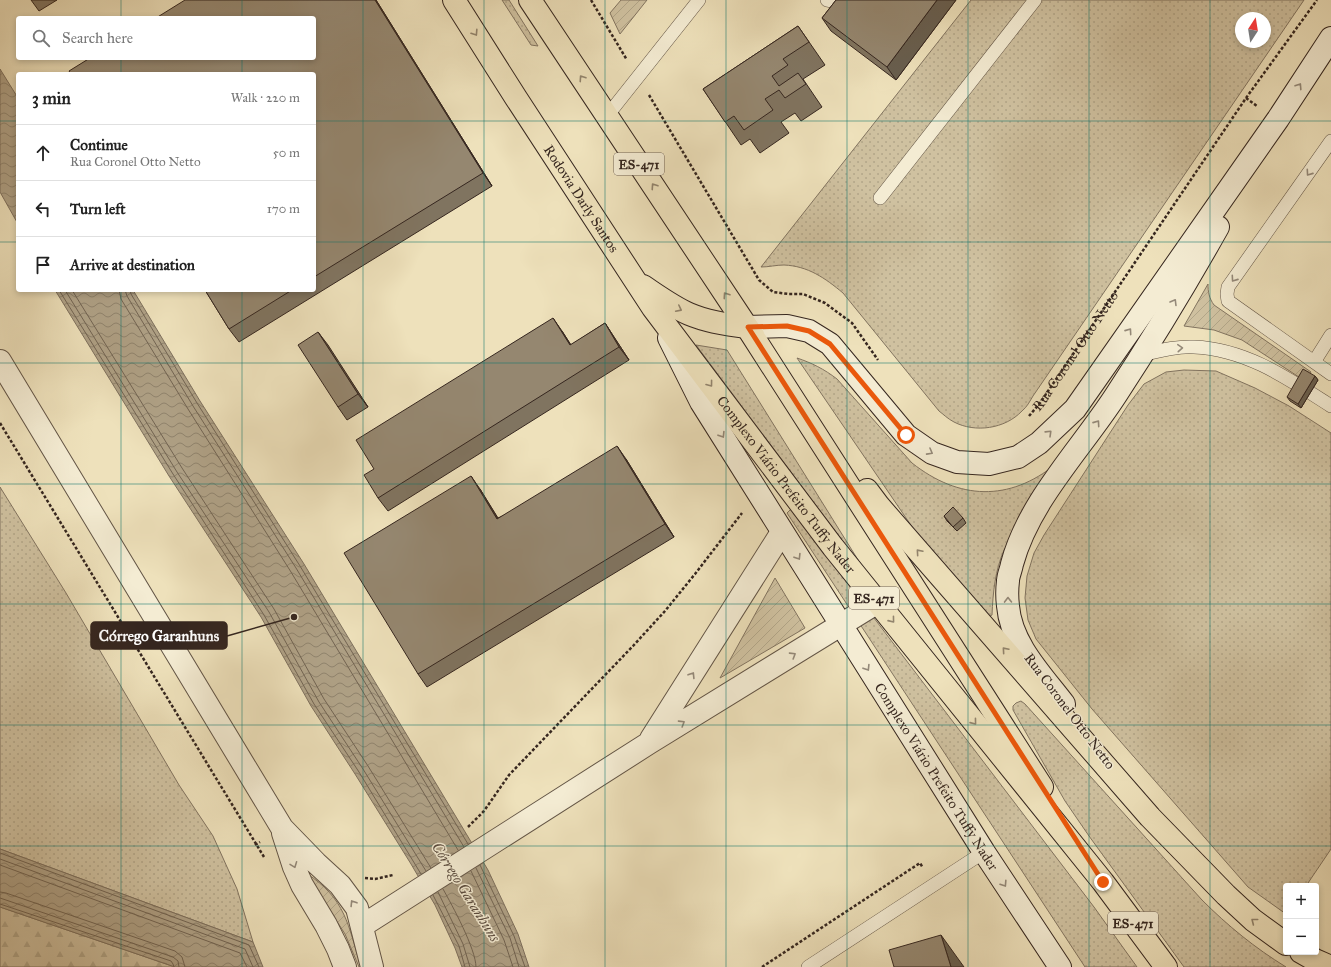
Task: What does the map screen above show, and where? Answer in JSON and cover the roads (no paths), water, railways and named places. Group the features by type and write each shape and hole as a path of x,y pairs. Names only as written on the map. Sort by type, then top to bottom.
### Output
{"main road":[{"name":"Rodovia Darly Santos","path":"454,0 653,308"},
{"name":"ES-471","path":"530,0 748,327"},
{"path":"634,280 689,314 726,325 748,327 878,506 1150,817 1237,905 1253,920 1283,942"},
{"name":"Complexo Viário Prefeito Tuffy Nader","path":"653,308 833,547 1103,882 1165,966"},
{"name":"Complexo Viário Prefeito Tuffy Nader","path":"748,327 1103,882"},
{"path":"1306,955 1331,967"}],"street":[{"name":"Rua Coronel Otto Netto","path":"748,327 787,326 809,331 830,344 906,435 932,453 957,462 989,464 1018,456 1039,443 1075,409 1278,119 1331,38"},
{"name":"Rua Coronel Otto Netto","path":"1150,817 1028,657 1014,631 1008,607 1008,581 1016,552 1027,525 1042,500 1115,397 1142,355 1188,279 1278,119"},
{"name":"Rodovia Darly Santos","path":"653,308 701,402"},
{"path":"0,361 282,828 340,885 356,908 372,967"},
{"name":"Complexo Viário Prefeito Tuffy Nader","path":"701,402 984,852 1060,967"},
{"path":"648,743 782,532"},
{"path":"362,926 408,898 648,743 878,602"},
{"path":"282,828 287,848 302,885 326,925 338,948 345,967"}],"lane":[{"path":"607,116 699,0"},
{"path":"828,0 838,2 842,0"},
{"path":"880,198 1035,0"},
{"path":"1331,141 1228,287 1227,294 1228,301 1331,374"},
{"path":"1314,362 1329,341"},
{"path":"1142,355 1174,348 1193,347 1223,351 1260,363 1331,406"},
{"path":"808,967 984,852"}],"water":[{"path":"0,69 16,95 16,220 0,192"},
{"path":"56,292 134,292 200,401 304,564 488,870 518,934 529,967 462,967 435,905 411,864 311,706 261,617 169,476"},
{"path":"0,849 253,942 263,967 175,967 0,907"}],"place":[{"name":"Córrego Garanhuns","path":"294,617"}]}
